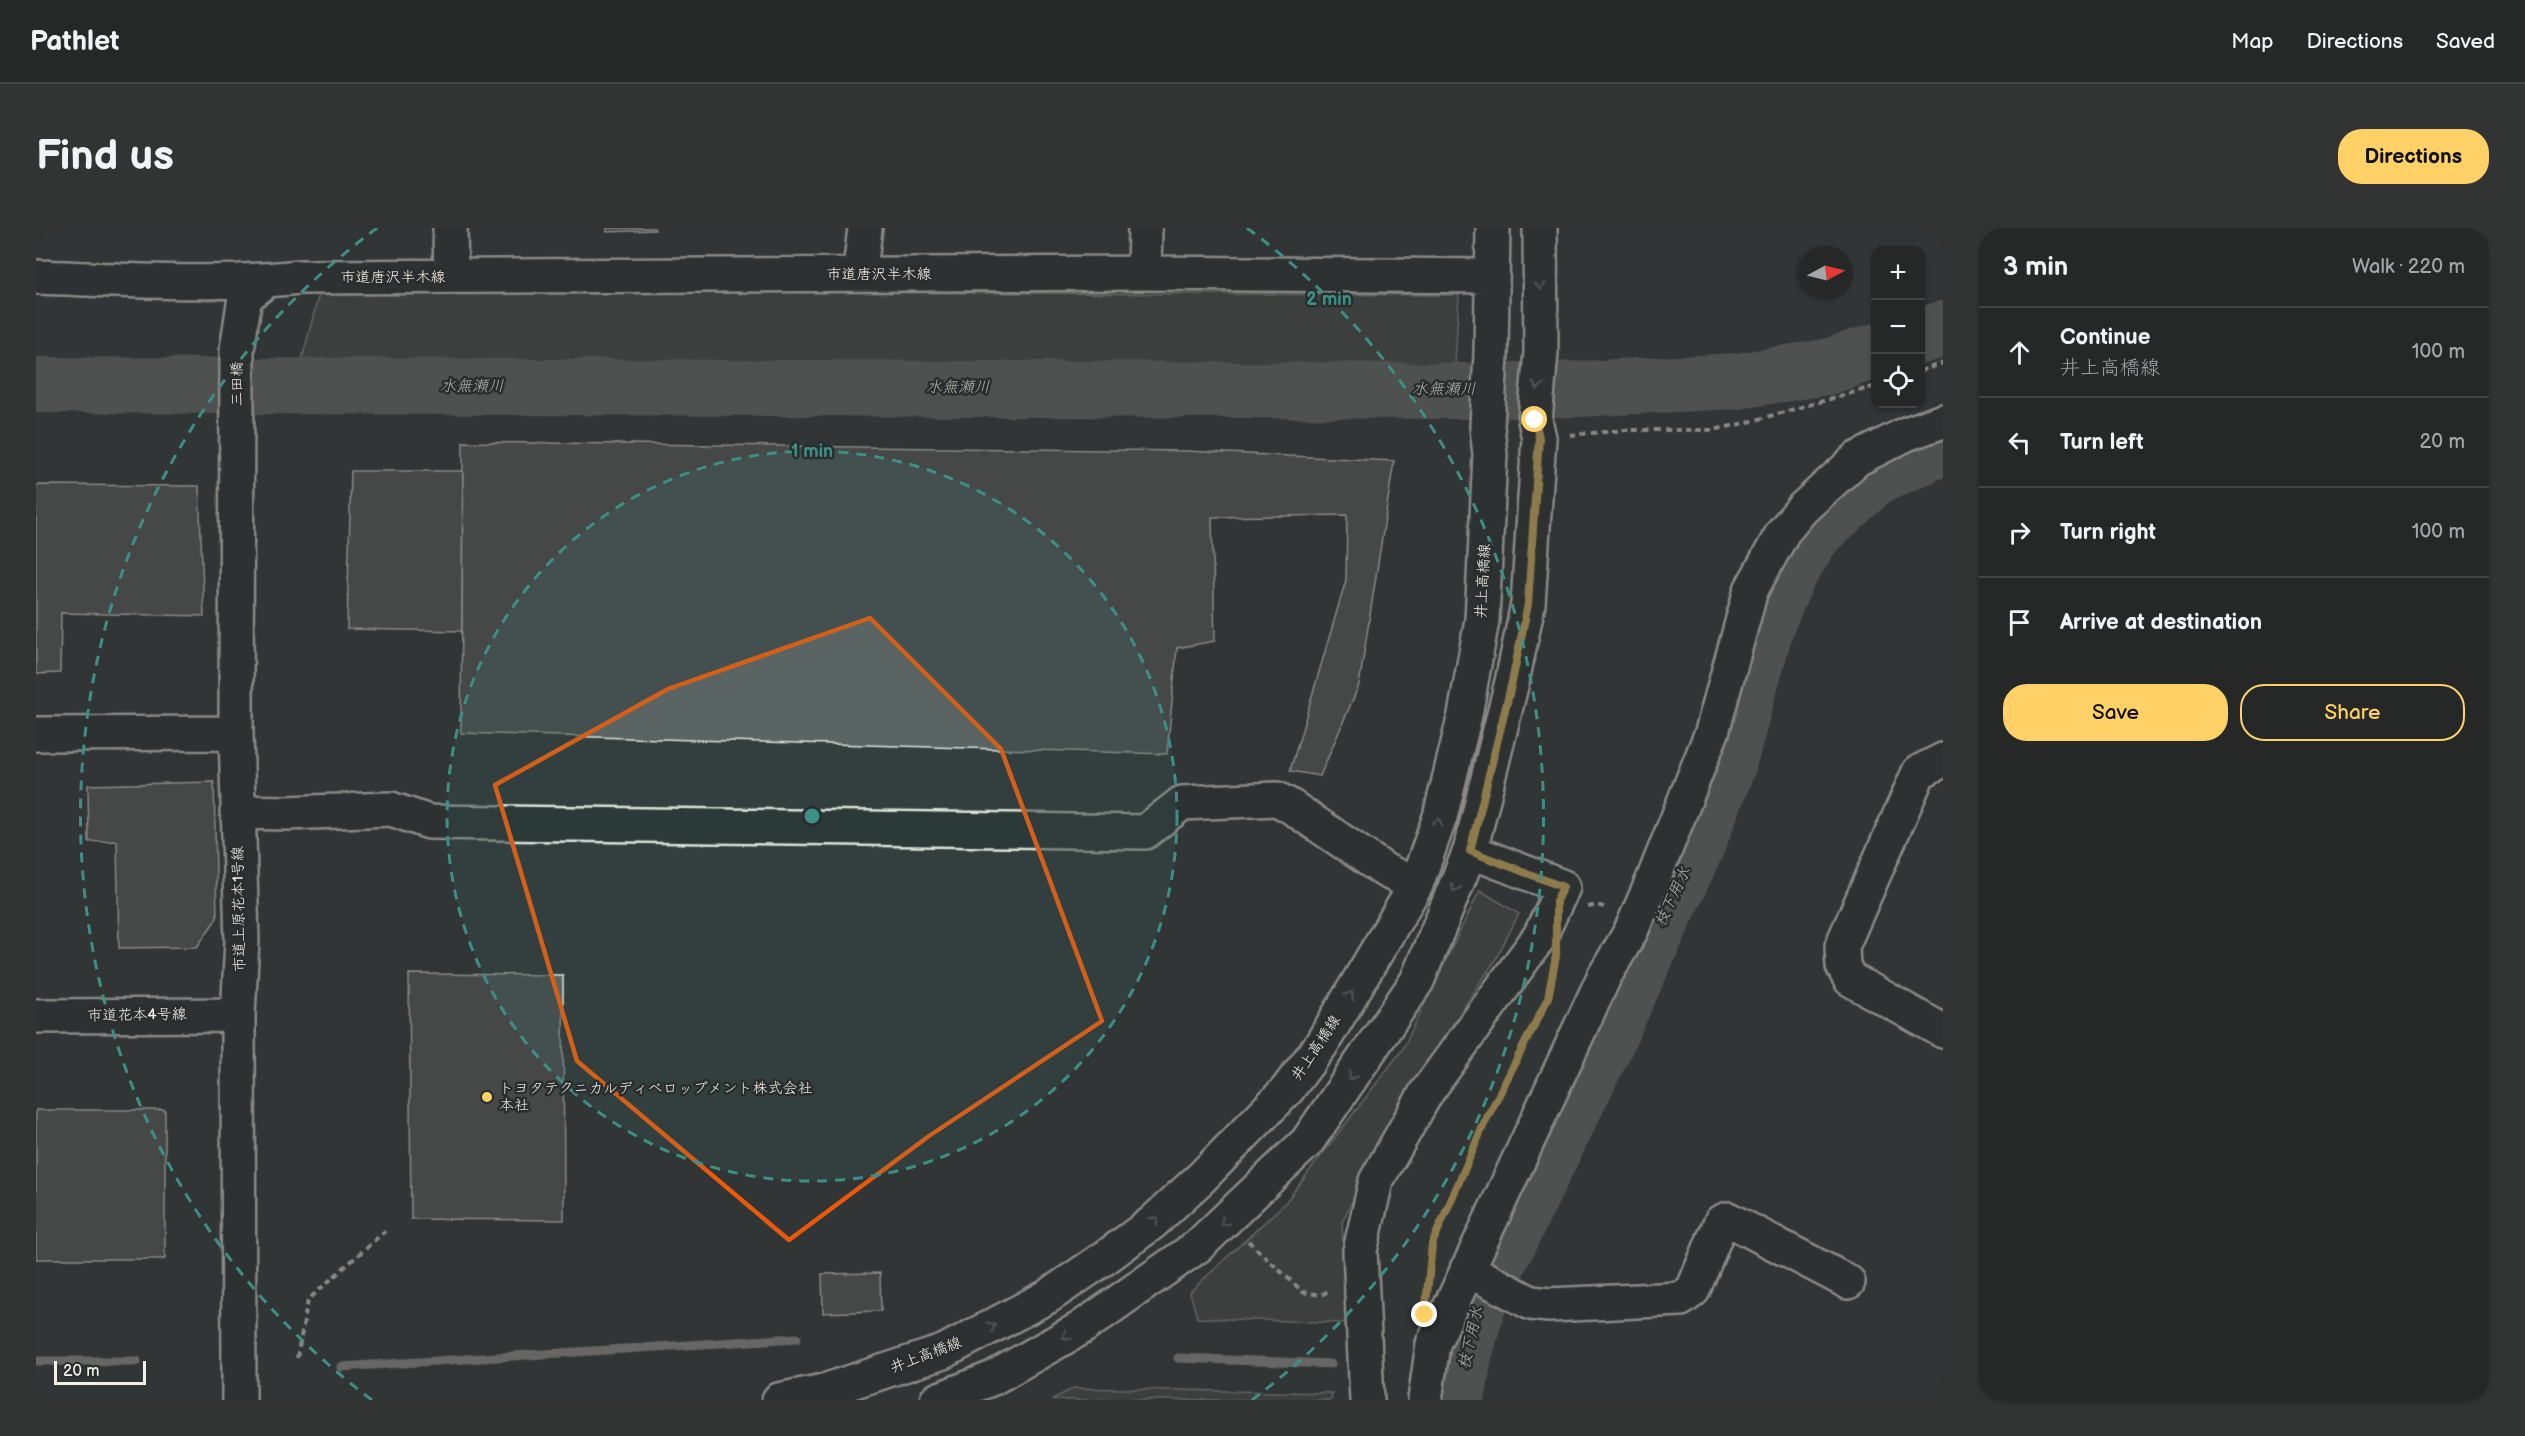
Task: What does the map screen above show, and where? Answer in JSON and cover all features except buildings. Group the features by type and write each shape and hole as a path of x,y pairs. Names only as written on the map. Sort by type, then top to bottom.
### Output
{"street":[{"path":"450,228 451,276"},
{"path":"863,274 861,262 865,228"},
{"path":"1144,273 1145,228"},
{"path":"1492,276 1493,228"},
{"path":"937,1400 993,1378 1081,1328 1198,1246 1307,1142 1417,981 1470,851 1512,682 1528,604 1541,352 1540,228"},
{"name":"市道唐沢半木線","path":"36,277 266,281 300,277 863,274 1144,273 1492,276"},
{"name":"井上高橋線","path":"779,1400 824,1391 943,1352 1047,1296 1152,1223 1249,1131 1287,1090 1321,1046 1416,885 1440,817 1460,738 1482,620 1490,455 1487,426 1492,276"},
{"name":"三田橋","path":"237,419 237,350 245,297 266,281"},
{"name":"市道上原花本1号線","path":"237,419 236,733 242,940 238,1014 239,1400"},
{"path":"1425,1400 1432,1344 1604,977 1631,931 1653,880 1712,732 1750,590 1783,532 1802,509 1857,459 1906,434 1943,421"},
{"path":"36,734 236,733"},
{"path":"1943,760 1919,772 1842,946 1843,966 1850,979 1943,1031"},
{"path":"237,812 286,813 391,809 429,822 1145,832 1182,803 1277,799 1386,871 1416,885"},
{"path":"1367,1400 1360,1251 1376,1181 1426,1093 1540,936 1563,887 1470,851"},
{"name":"市道花本4号線","path":"36,1016 238,1014"},
{"path":"1468,1270 1531,1303 1549,1305 1681,1299 1693,1290 1721,1222 1728,1219 1848,1282"}],"path":[{"path":"1925,369 1943,363"},
{"path":"1537,429 1713,430 1871,387"},
{"path":"1429,1279 1432,1244 1485,1122 1548,998 1554,966"},
{"path":"1225,1221 1303,1292 1322,1295 1362,1272"},
{"path":"297,1358 308,1299 385,1231"}],"highlighted area":[{"path":"870,618 1001,749 1102,1021 929,1136 789,1240 577,1061 495,785 668,689"}],"shaded area":[{"path":"320,290 1459,295 1455,364 302,359"},
{"path":"1480,890 1519,914 1494,962 1400,1103 1342,1222 1347,1323 1197,1318 1190,1292 1285,1203 1402,1050"},
{"path":"1074,1388 1332,1393 1331,1400 1051,1400"}],"waterway":[{"name":"水無瀬川","path":"1925,334 1943,329"},
{"name":"水無瀬川","path":"36,385 1455,391 1577,389 1737,381 1827,367 1871,353"},
{"name":"枝下用水","path":"1457,1400 1464,1356 1478,1304 1603,1049 1697,845 1728,765 1767,623 1787,577 1813,535 1874,478 1943,447"},
{"path":"341,1367 797,1338"},
{"path":"1178,1358 1331,1364"},
{"path":"36,1361 137,1361"}],"place":[{"name":"トヨタテクニカルディベロップメント株式会社 本社","path":"487,1097"}],"route":[{"path":"1425,1315 1432,1244 1485,1122 1548,998 1556,956 1556,901 1563,887 1470,851 1512,682 1528,604 1539,438 1535,420"}]}
